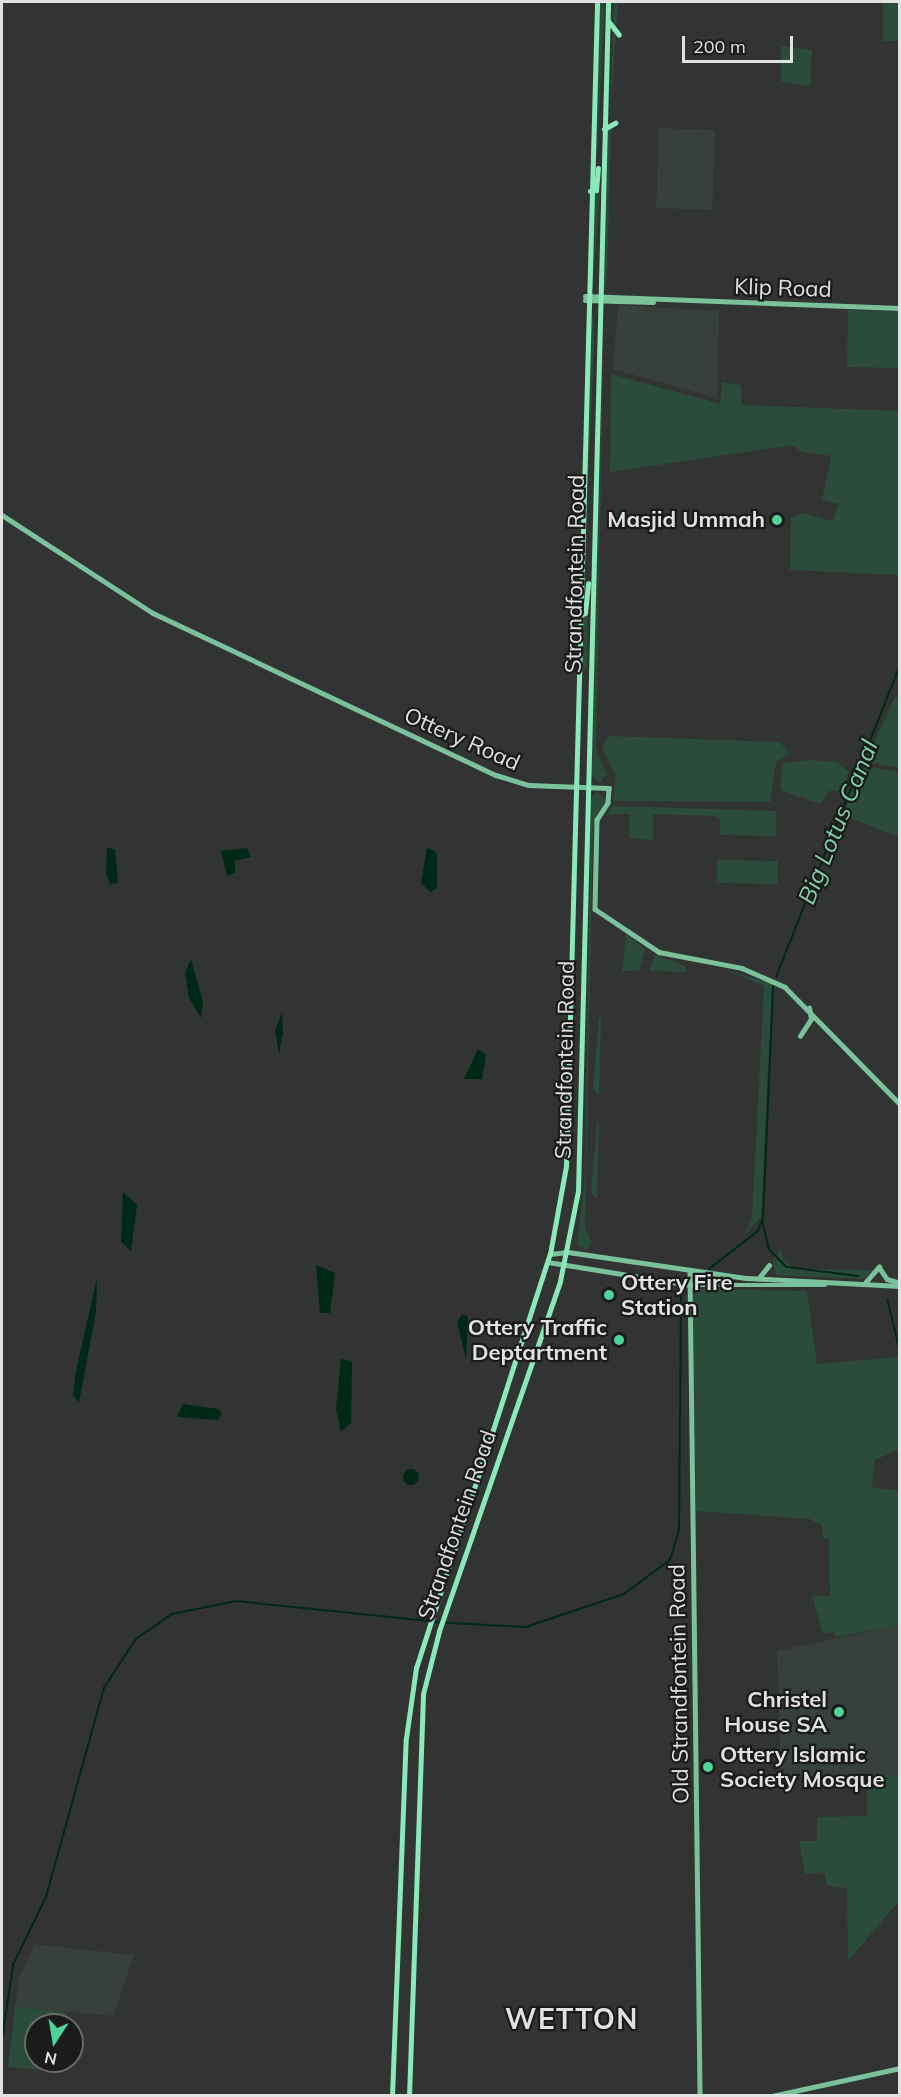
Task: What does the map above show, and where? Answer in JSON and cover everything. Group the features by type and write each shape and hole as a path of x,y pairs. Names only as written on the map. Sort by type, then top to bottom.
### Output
{"main road":[{"name":"Strandfontein Road","path":"392,2096 406,1738 428,1628 548,1262 567,1145 585,298 597,2"},
{"name":"Strandfontein Road","path":"409,2096 417,1743 439,1631 565,1263 579,1174 597,299 608,2"},
{"path":"608,15 611,29 619,35"},
{"path":"590,191 597,188 603,133 615,123"},
{"path":"579,615 585,613 592,564"}],"street":[{"name":"Klip Road","path":"585,298 900,308"},
{"name":"Ottery Road","path":"2,515 153,613 496,775 529,785 609,788 608,803 597,820 595,909 666,954 734,966 774,981 808,1005 900,1104"},
{"path":"800,1036 811,1019 808,1005"},
{"path":"550,1254 568,1252 690,1272 756,1279 858,1285 900,1284"},
{"path":"548,1262 690,1285 832,1284"},
{"path":"756,1279 769,1266"},
{"path":"858,1285 871,1281 879,1267 887,1279 900,1284"},
{"name":"Old Strandfontein Road","path":"690,1272 700,2096"},
{"path":"772,2096 900,2068"}],"shaded area":[{"path":"600,2 605,2 595,186 593,179"},
{"path":"614,2 618,2 610,121"},
{"path":"883,2 899,2 899,41 883,41"},
{"path":"781,46 812,50 810,86 781,82"},
{"path":"611,127 607,280 604,292 608,130"},
{"path":"659,128 715,130 712,210 656,208"},
{"path":"600,187 593,288 591,288 594,194"},
{"path":"618,305 719,311 717,398 613,369"},
{"path":"848,310 899,311 898,368 847,367"},
{"path":"604,311 596,750 607,774 599,783 592,775"},
{"path":"589,316 594,317 594,348 582,612"},
{"path":"611,374 720,404 722,382 741,385 742,405 899,411 899,575 790,570 791,518 801,513 833,521 839,504 822,500 831,456 802,452 793,445 610,472"},
{"path":"588,605 587,669 581,670 582,617"},
{"path":"895,697 899,698 899,768 872,763 868,756"},
{"path":"609,736 780,742 789,753 776,762 770,802 614,801 615,774 602,747"},
{"path":"811,760 837,762 849,772 841,790 829,791 820,804 782,791 780,785 783,763"},
{"path":"864,766 899,772 899,837 846,816 848,798"},
{"path":"597,792 605,800 593,829 585,1228 592,1242 587,1251 577,1245 585,1178 591,798"},
{"path":"613,806 776,811 776,836 720,835 720,820 714,816 653,814 653,840 629,838 630,814 606,815"},
{"path":"107,847 115,850 118,883 110,884 106,874"},
{"path":"427,847 437,853 437,888 430,892 421,883"},
{"path":"247,848 251,857 235,861 235,873 227,876 221,851"},
{"path":"717,860 778,861 778,884 717,883"},
{"path":"626,934 645,949 639,971 622,971"},
{"path":"655,955 686,966 686,972 649,971"},
{"path":"191,959 203,1002 201,1018 189,998 185,973"},
{"path":"725,969 772,984 761,1216 744,1236 752,1217 764,986"},
{"path":"282,1013 283,1033 279,1054 275,1030"},
{"path":"599,1018 601,1018 599,1095 593,1089"},
{"path":"478,1049 486,1055 482,1079 464,1079"},
{"path":"597,1123 599,1123 597,1199 591,1192"},
{"path":"123,1192 137,1205 131,1251 121,1242"},
{"path":"781,1248 783,1260 795,1269 874,1270 863,1279 776,1275 773,1262"},
{"path":"316,1265 335,1273 330,1313 320,1313"},
{"path":"97,1278 96,1312 79,1402 73,1396 76,1371"},
{"path":"700,1289 807,1291 817,1364 899,1357 899,1449 875,1460 872,1487 899,1491 899,1625 837,1637 833,1632 823,1634 812,1596 830,1596 829,1539 823,1538 822,1525 810,1519 696,1511 693,1296"},
{"path":"462,1314 468,1317 466,1359 457,1322"},
{"path":"341,1359 352,1361 351,1423 341,1432 336,1409"},
{"path":"183,1404 218,1409 222,1413 218,1420 177,1417"},
{"path":"408,1469 414,1469 419,1477 417,1483 408,1485 403,1480 403,1474"},
{"name":"Christel House SA","path":"899,1625 899,1775 781,1775 777,1651"},
{"path":"867,1775 899,1775 899,1901 848,1961 847,1889 827,1885 824,1872 805,1875 799,1841 817,1841 817,1817 867,1816"},
{"path":"34,1944 134,1955 113,2016 15,2007 19,1979"},
{"path":"15,2007 67,2012 24,2013 24,2068 8,2067"}],"waterway":[{"name":"Big Lotus Canal","path":"776,977 900,666"},
{"name":"Big Lotus Canal","path":"709,1269 758,1231 763,1218 773,986"},
{"path":"763,1222 769,1249 787,1267 858,1276"},
{"path":"434,1622 526,1627 624,1594 670,1560 679,1531 681,1297"},
{"path":"888,1300 900,1350"},
{"path":"2,2040 13,1965 46,1897 104,1688 136,1639 172,1614 236,1601 429,1621"}],"place":[{"name":"Masjid Ummah","path":"777,520"},
{"name":"Ottery Fire Station","path":"609,1295"},
{"name":"Ottery Traffic Deptartment","path":"619,1340"},
{"name":"Christel House SA","path":"839,1712"},
{"name":"Ottery Islamic Society Mosque","path":"708,1767"}],"district":[{"name":"WETTON","path":"572,2019"}]}
